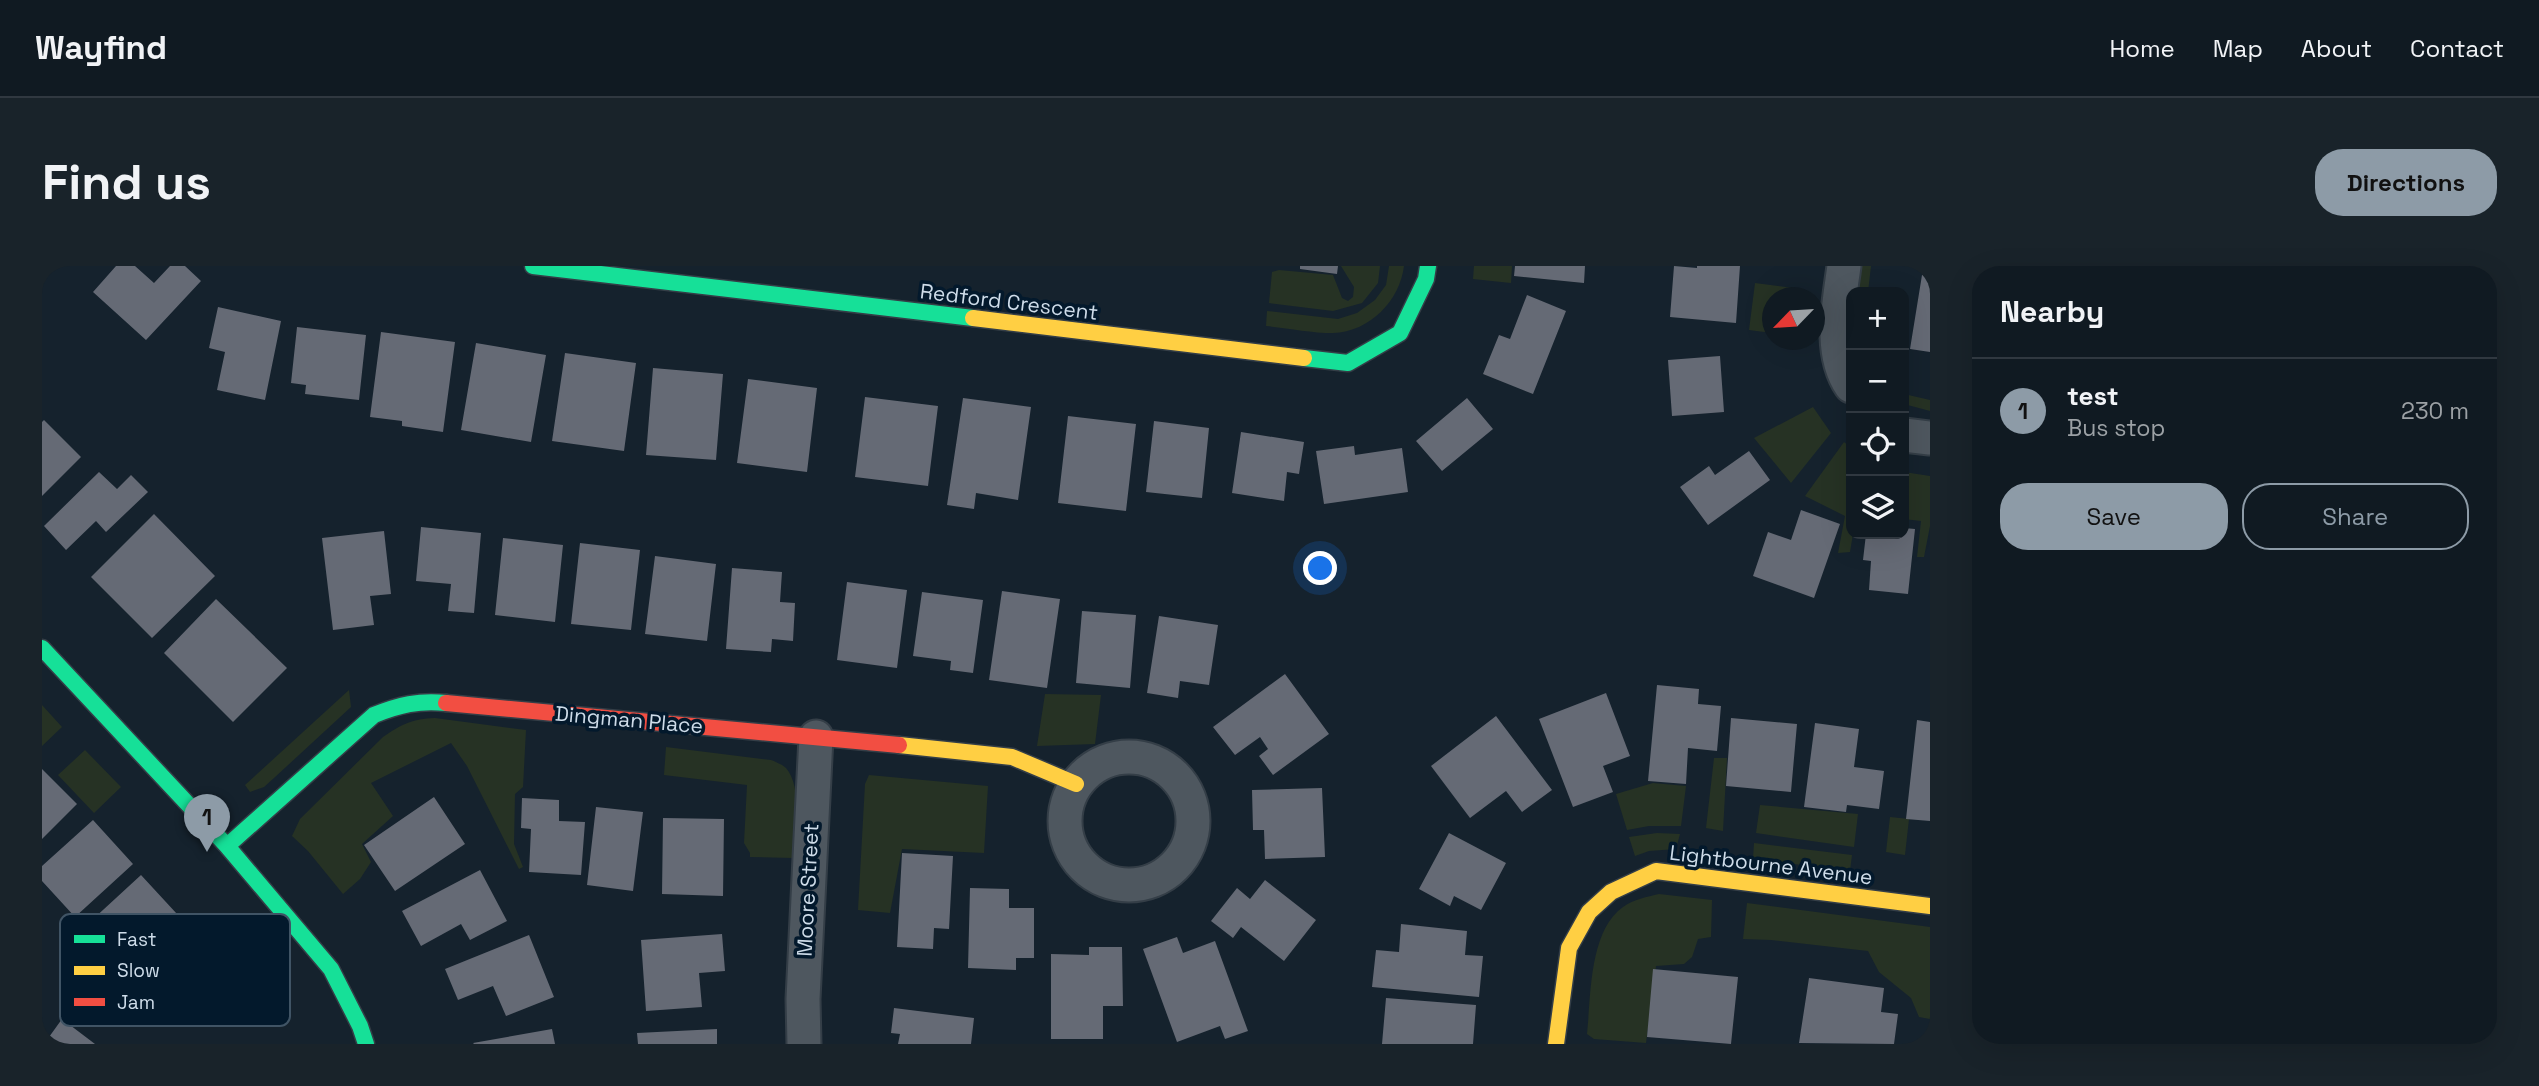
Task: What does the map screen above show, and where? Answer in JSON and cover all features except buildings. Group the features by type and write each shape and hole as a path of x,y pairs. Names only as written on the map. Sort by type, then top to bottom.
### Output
{"street":[{"name":"Redford Crescent","path":"533,266 1348,363 1400,333 1426,279 1428,266"},
{"path":"1844,266 1836,333 1846,378"},
{"path":"1909,436 1930,438"},
{"path":"42,648 227,846 284,914"},
{"name":"Dingman Place","path":"227,846 369,720 401,704 428,701 1012,757 1076,784"},
{"name":"Moore Street","path":"804,1044 803,999 816,737"},
{"name":"Lightbourne Avenue","path":"1556,1044 1569,948 1589,912 1611,892 1656,871 1930,906"},
{"path":"290,921 331,969 360,1026 366,1044"}],"green space":[{"path":"1341,266 1380,266 1378,283 1362,303 1333,311 1269,303 1272,272 1279,270 1333,275 1342,298 1348,301 1353,297 1354,287"},
{"path":"1389,266 1404,266 1396,291 1381,312 1359,327 1333,333 1266,326 1267,311 1338,319 1357,313 1375,300 1386,285"},
{"path":"1474,266 1512,266 1511,283 1473,279"},
{"path":"1861,266 1871,266 1869,287 1859,287"},
{"path":"1755,283 1786,287 1762,287 1762,332 1749,330"},
{"path":"1909,395 1930,400 1930,411 1909,405"},
{"path":"1813,407 1831,433 1791,483 1754,438"},
{"path":"1844,442 1846,539 1852,539 1850,552 1838,553 1845,516 1805,496"},
{"path":"1909,473 1930,476 1930,526 1924,557 1917,557 1921,521 1909,520"},
{"path":"349,690 351,707 264,787 250,792 245,785"},
{"path":"1045,694 1101,695 1095,744 1037,746"},
{"path":"42,705 62,727 42,746"},
{"path":"435,718 526,730 523,787 515,794 514,844 523,867 519,869 467,766 451,743 371,783 393,816 362,844 371,862 360,879 343,894 308,851 292,836 300,819 383,737 408,723"},
{"path":"666,747 771,760 786,768 795,787 794,858 750,857 744,843 747,785 664,775"},
{"path":"85,750 121,787 94,813 58,775"},
{"path":"1714,758 1727,758 1723,831 1706,828"},
{"path":"869,775 988,786 984,853 902,849 890,913 858,910 865,784"},
{"path":"1653,783 1686,786 1681,826 1649,826 1627,830 1616,794"},
{"path":"1760,805 1858,814 1854,847 1756,833"},
{"path":"1890,817 1909,819 1905,855 1886,852"},
{"path":"1657,833 1680,834 1676,849 1649,851 1635,856 1629,837"},
{"path":"1754,843 1852,855 1850,871 1753,859"},
{"path":"1659,894 1712,900 1711,937 1698,939 1692,957 1684,964 1656,966 1646,1043 1594,1039 1587,1034 1594,965 1604,932 1612,918 1623,907 1636,900"},
{"path":"1747,903 1930,927 1930,1019 1919,1017 1911,998 1879,972 1868,951 1743,939"}],"traffic: fast":[{"path":"533,266 973,318"},
{"path":"1304,358 1348,363 1400,333 1426,279 1428,266"},
{"path":"42,648 227,846 284,914"},
{"path":"227,846 374,715 409,704 446,703"},
{"path":"290,921 331,969 360,1026 366,1044"}],"traffic: slow":[{"path":"973,318 1304,358"},
{"path":"899,745 1012,757 1076,784"},
{"path":"1556,1044 1569,948 1589,912 1611,892 1656,871 1930,906"}],"traffic: jam":[{"path":"446,703 899,745"}],"place":[{"name":"test","path":"207,852"}]}
